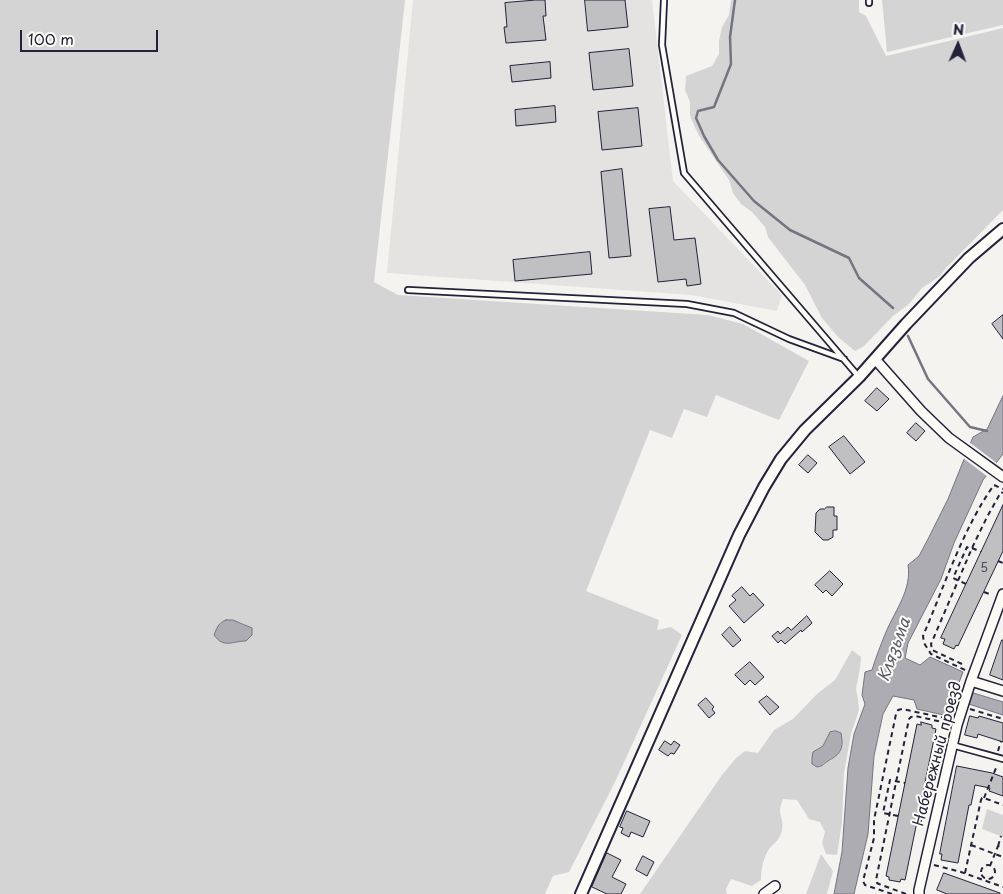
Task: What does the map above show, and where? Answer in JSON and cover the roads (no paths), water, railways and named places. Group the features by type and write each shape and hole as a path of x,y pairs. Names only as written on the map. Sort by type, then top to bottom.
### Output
{"street":[{"path":"581,894 739,535 781,458 805,430 859,377 969,258 1002,232"},
{"path":"875,359 921,411 949,438 1003,477"},
{"name":"Набережный проезд","path":"919,894 952,745 971,681 1003,594"},
{"path":"971,681 1003,691"},
{"path":"764,894 775,886"}],"lane":[{"path":"664,0 662,45 684,173 859,377"},
{"path":"408,290 687,304 734,312 789,339 844,359"},
{"path":"952,745 1003,759"}],"water":[{"name":"Клязьма","path":"1003,396 1003,454 983,480 954,543 941,579 908,643 905,658 920,665 930,657 963,672 957,688 1003,702 1003,715 953,699 948,716 917,709 914,700 893,696 883,714 874,756 868,834 854,894 834,894 842,852 848,768 854,734 865,704 862,695 865,672 872,670 886,632 902,600 908,583 908,565 919,556 928,539 948,499 973,437 987,429"},
{"path":"226,620 233,620 252,628 252,635 246,641 221,642 214,635 219,624"},
{"path":"836,731 841,733 842,738 842,747 839,753 821,766 817,767 812,764 813,752 823,746 830,732"}],"waterway":[{"path":"735,0 730,37 731,64 714,107 698,111 696,118 704,136 718,160 754,201 790,230 849,258 859,278 893,308"},
{"path":"908,336 928,379 970,427 987,431"}]}
